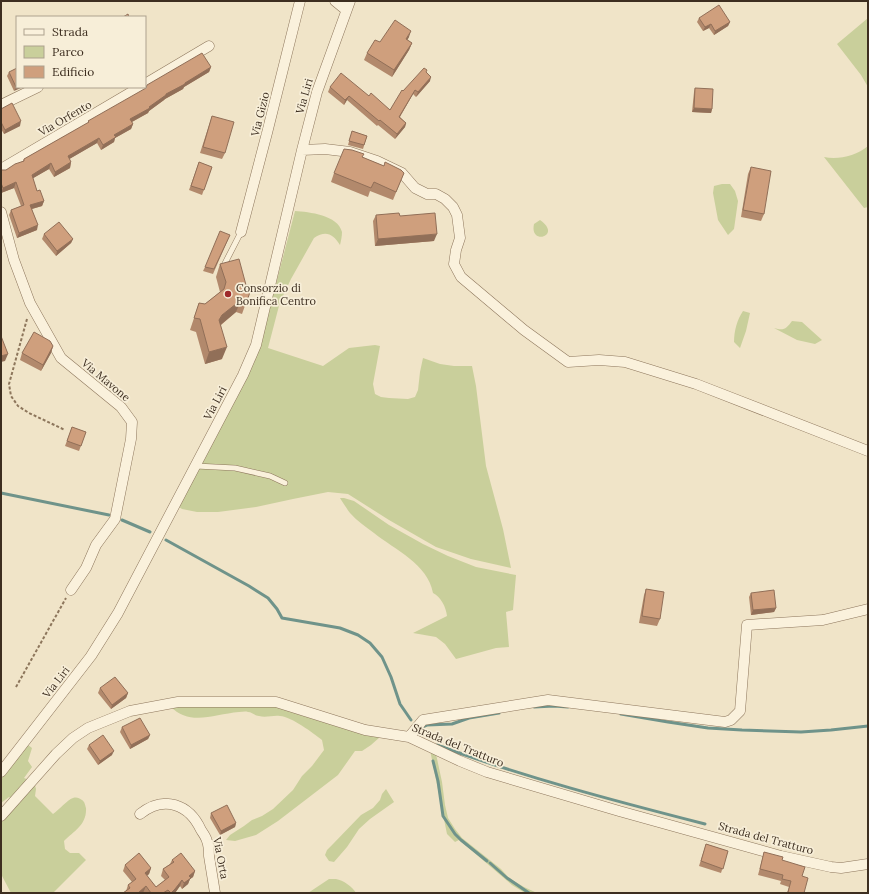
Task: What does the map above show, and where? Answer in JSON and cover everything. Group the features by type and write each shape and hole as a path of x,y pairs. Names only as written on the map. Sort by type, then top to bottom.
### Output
{"street":[{"name":"Via Gizio","path":"241,232 300,1"},
{"path":"335,1 348,6"},
{"name":"Via Liri","path":"1,772 91,656 118,613 243,375 256,345 317,92 348,6"},
{"path":"146,83 209,46"},
{"path":"1,105 36,88"},
{"name":"Via Orfento","path":"1,169 138,88"},
{"path":"302,150 326,149 350,152 377,161 402,173 415,188 427,194 436,194 445,200 453,207 457,215 460,238 454,264 461,277 524,330 568,362 599,360 625,362 696,384 868,451"},
{"name":"Via Mavone","path":"1,212 14,260 31,305 61,358 121,407 132,422 131,439 115,519 96,545 86,568 71,590"},
{"path":"409,737 423,720 548,700 725,722 732,720 740,711 747,626 824,620 868,609"},
{"name":"Strada del Tratturo","path":"1,816 56,754 73,738 88,728 130,711 178,702 276,702 365,730 409,737 487,772 782,856 841,868 868,864"},
{"name":"Via Orta","path":"140,814 157,805 170,804 180,806 189,812 197,821 207,841 215,893"}],"lane":[{"path":"221,272 241,232"},
{"path":"195,466 235,468 270,476 285,483"}],"path":[{"path":"31,305 9,384 11,396 18,406 29,414 65,430"},
{"path":"16,687 71,590"}],"green space":[{"path":"868,18 868,87 861,75 837,44"},
{"path":"868,146 868,207 864,208 824,157 835,158 852,155"},
{"path":"730,184 735,191 738,201 734,229 728,235 718,220 713,193 714,186"},
{"path":"295,211 308,212 329,218 339,226 342,232 341,240 340,245 335,238 329,234 322,234 314,238 280,302 268,348 323,366 349,348 375,345 380,346 373,384 375,394 381,397 389,398 408,399 415,397 418,390 423,358 440,364 472,366 486,466 503,529 511,568 471,559 436,547 348,494 328,492 256,507 218,512 197,512 182,509 176,505 259,349"},
{"path":"540,220 548,230 547,234 540,237 536,235 534,231 534,224"},
{"path":"743,311 750,313 740,348 734,342 734,338 735,330"},
{"path":"792,321 802,322 822,340 815,344 797,340 774,328 784,329"},
{"path":"340,498 354,501 389,525 448,556 476,567 516,575 513,610 506,612 509,647 496,648 456,659 445,644 436,637 413,633 447,616 443,603 433,593 425,574 418,566 410,558 359,521 350,513"},
{"path":"277,705 380,737 362,751 355,751 338,775 278,821 256,835 235,841 226,840 230,835 252,820 273,809 293,790 302,776 324,750 322,740 302,726 285,717 262,717 245,712 194,718 178,712 170,706"},
{"path":"28,745 32,748 28,761 32,767 24,778 34,782 36,789 35,796 53,814 68,801 74,798 79,798 83,801 86,808 86,814 82,823 76,831 64,841 65,849 70,853 79,853 86,860 53,893 11,893 1,874 1,819 13,800 9,797 1,803 1,779"},
{"path":"430,750 436,754 448,818 455,829 462,838 501,869 509,878 537,893 525,893 512,885 459,840 455,842 447,834"},
{"path":"386,789 394,802 359,829 347,847 334,862 329,861 325,855 327,850 361,815 373,808 380,800"},
{"path":"329,879 336,879 345,882 353,888 356,893 308,893"}],"building":[{"path":"719,5 730,22 715,31 711,24 705,27 699,18"},
{"path":"395,20 411,31 406,39 412,43 394,70 367,53 375,40 380,42"},
{"path":"202,53 211,67 185,84 166,94 149,107 150,108 130,119 133,124 114,135 116,137 103,145 99,138 68,156 71,162 55,172 51,163 32,175 37,191 40,190 44,201 30,205 38,225 19,233 11,210 24,205 16,182 3,188 1,183 1,170 6,170 15,164 24,161 24,159 89,122 88,121 146,88 147,85"},
{"path":"16,68 16,87 9,72"},
{"path":"424,68 431,77 418,92 415,90 399,117 406,123 397,134 349,96 345,100 330,87 341,73 369,96 371,93 390,110 402,90 403,91"},
{"path":"695,88 713,89 712,109 694,108"},
{"path":"12,103 21,121 5,130 1,122 1,109"},
{"path":"212,116 234,122 225,153 203,147"},
{"path":"352,131 367,136 364,145 349,141"},
{"path":"344,149 364,154 362,157 384,166 385,162 401,170 404,173 396,192 374,182 371,188 334,173"},
{"path":"199,162 212,167 204,190 191,186"},
{"path":"751,167 771,171 764,214 743,210"},
{"path":"399,213 400,216 435,213 437,234 378,239 376,215"},
{"path":"59,222 73,239 57,251 44,234"},
{"path":"220,231 230,235 214,269 205,267"},
{"path":"239,259 246,285 252,286 247,301 241,300 222,315 219,320 227,347 209,352 200,319 194,318 199,303 205,304 224,289 226,282 220,264"},
{"path":"34,332 50,341 53,346 43,365 22,353"},
{"path":"1,336 8,354 1,356"},
{"path":"72,427 86,432 81,446 67,441"},
{"path":"646,589 664,592 660,619 642,616"},
{"path":"774,590 776,608 753,610 751,593"},
{"path":"115,677 128,693 112,705 100,688"},
{"path":"140,718 150,735 131,745 122,727"},
{"path":"103,735 114,751 100,761 89,745"},
{"path":"227,805 236,823 221,831 211,813"},
{"path":"706,844 728,851 723,869 701,861"},
{"path":"764,852 783,857 782,860 805,867 802,876 808,878 804,893 788,892 791,881 782,879 783,875 760,869"},
{"path":"139,853 151,868 145,873 156,887 169,877 163,869 174,862 172,860 181,853 195,871 189,876 191,878 184,883 182,880 171,893 168,890 163,893 151,893 146,886 138,893 123,893 130,888 128,885 136,879 125,865"}],"waterway":[{"path":"1,493 109,515"},
{"path":"122,520 150,532"},
{"path":"166,540 268,598 282,618 340,628 358,635 370,643 382,657 391,677 400,704 411,720"},
{"path":"534,707 568,707"},
{"path":"422,727 427,725 452,724 469,718 499,713"},
{"path":"621,714 708,728 742,730 801,732 868,726"},
{"path":"437,745 536,778 705,824"},
{"path":"433,761 438,781 443,816 455,834 487,861"},
{"path":"490,863 507,878 529,893"}],"place":[{"name":"Consorzio di Bonifica Centro","path":"228,294"}]}
